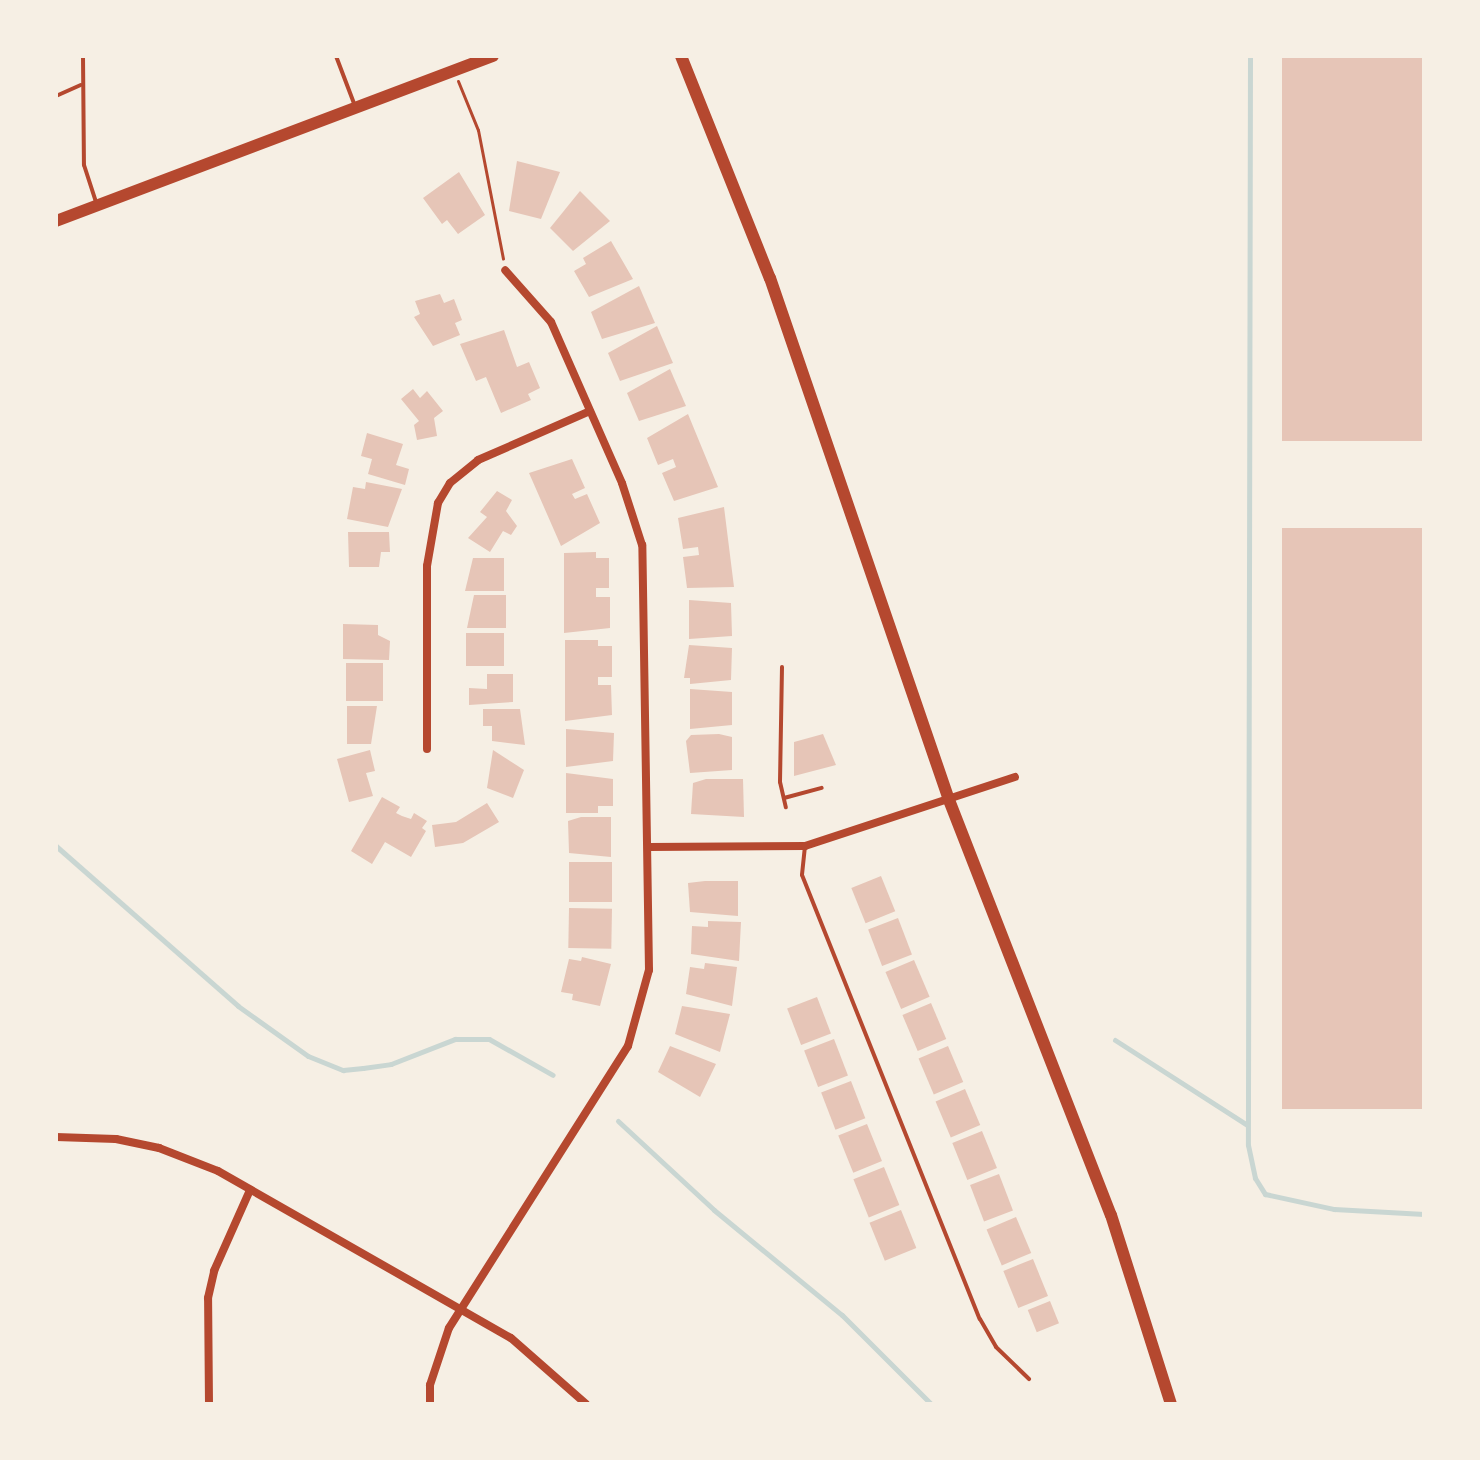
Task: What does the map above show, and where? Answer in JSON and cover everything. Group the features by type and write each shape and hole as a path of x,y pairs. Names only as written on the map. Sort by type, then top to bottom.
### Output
{"main road":[{"path":"56,221 493,56"},
{"path":"681,56 770,278 949,800 1111,1215 1171,1404"}],"street":[{"path":"430,1404 437,1358 459,1308 639,1022 649,970 645,563 628,498 547,315 505,270"},
{"path":"427,749 427,566 438,503 450,483 478,460 590,411"},
{"path":"649,847 805,846 1015,777"},
{"path":"56,1137 116,1139 159,1148 250,1190 459,1308 540,1360 586,1404"},
{"path":"209,1404 208,1298 214,1271 250,1190"}],"lane":[{"path":"83,56 84,165 97,205"},
{"path":"336,56 355,106"},
{"path":"56,96 81,85"},
{"path":"782,667 786,807"},
{"path":"784,798 822,788"},
{"path":"805,846 802,875 980,1319 996,1347 1029,1379"}],"path":[{"path":"453,70 478,130 505,270"}],"building":[{"path":"1282,56 1424,56 1424,441 1282,441"},
{"path":"517,161 560,172 541,219 509,211"},
{"path":"459,172 485,215 458,234 447,220 442,224 423,198"},
{"path":"580,191 610,221 573,251 550,228"},
{"path":"611,241 633,279 589,297 574,271 586,264 583,258"},
{"path":"639,286 655,323 602,339 591,312"},
{"path":"440,294 444,303 454,299 462,320 455,323 460,335 433,346 414,317 420,314 415,301"},
{"path":"657,326 673,363 620,381 608,353"},
{"path":"504,330 517,367 529,362 540,388 528,394 531,400 501,413 486,377 476,381 460,344"},
{"path":"670,369 686,406 639,421 627,393"},
{"path":"413,389 420,398 427,391 443,411 434,418 437,436 417,440 414,425 419,421 401,399"},
{"path":"688,414 718,487 674,501 662,473 676,467 673,459 658,465 647,438"},
{"path":"367,433 403,444 396,465 409,469 405,485 368,474 372,459 361,456"},
{"path":"572,459 585,488 572,494 575,499 587,494 600,523 561,546 529,473"},
{"path":"366,482 402,489 388,527 347,519 353,487 365,489"},
{"path":"497,491 512,500 506,511 517,526 511,535 503,531 490,552 468,538 487,517 480,512"},
{"path":"724,507 734,587 687,588 683,557 699,555 698,547 683,549 678,518"},
{"path":"1282,528 1424,528 1424,1109 1282,1109"},
{"path":"348,532 389,532 390,552 381,552 379,567 349,567"},
{"path":"596,552 596,558 609,558 609,588 596,588 596,597 610,597 610,628 564,633 564,553"},
{"path":"473,558 504,558 504,591 465,591"},
{"path":"474,595 506,595 506,628 467,628"},
{"path":"689,600 731,603 732,636 689,639"},
{"path":"343,624 378,625 378,635 390,641 389,660 343,659"},
{"path":"466,633 504,633 504,666 466,666"},
{"path":"565,640 598,640 598,646 612,646 612,677 598,677 598,685 611,685 612,715 565,721"},
{"path":"689,645 732,648 731,680 690,684 690,678 684,678"},
{"path":"346,663 383,663 383,701 346,701"},
{"path":"487,674 513,674 513,702 469,705 469,688 487,689"},
{"path":"690,689 732,692 732,725 690,729"},
{"path":"347,706 377,706 371,744 347,744"},
{"path":"483,709 520,709 525,745 492,741 492,726 483,726"},
{"path":"566,729 614,733 613,761 566,767"},
{"path":"823,734 836,765 794,776 794,742"},
{"path":"691,735 732,737 732,770 690,773 686,741"},
{"path":"370,750 375,771 366,773 373,796 349,802 337,759"},
{"path":"493,750 524,770 513,798 487,788"},
{"path":"566,773 613,779 613,806 598,806 598,813 566,813"},
{"path":"706,779 743,779 744,817 691,814 693,783"},
{"path":"382,797 400,807 396,813 411,819 414,813 427,821 422,828 426,831 411,857 385,842 372,864 351,851"},
{"path":"487,803 499,822 463,843 435,847 432,825 456,822"},
{"path":"581,817 611,817 611,857 569,853 568,821"},
{"path":"569,862 612,862 612,902 569,902"},
{"path":"881,876 895,911 866,923 851,888"},
{"path":"738,881 738,916 690,912 688,883"},
{"path":"569,908 612,909 611,949 568,948"},
{"path":"898,918 912,954 882,966 868,929"},
{"path":"708,921 741,922 739,961 691,954 692,926 708,927"},
{"path":"582,957 611,964 600,1006 572,1000 573,994 561,992 569,959 581,961"},
{"path":"914,960 930,997 901,1009 885,972"},
{"path":"705,963 737,967 732,1006 686,994 690,967 704,969"},
{"path":"817,997 831,1033 801,1045 787,1008"},
{"path":"931,1003 946,1039 918,1051 902,1015"},
{"path":"682,1006 730,1014 720,1052 675,1034"},
{"path":"834,1039 848,1075 818,1087 804,1050"},
{"path":"670,1046 716,1064 700,1097 658,1072"},
{"path":"948,1046 963,1082 934,1094 919,1059"},
{"path":"851,1081 865,1118 835,1130 821,1092"},
{"path":"965,1089 980,1125 951,1137 936,1102"},
{"path":"867,1124 882,1161 853,1173 838,1136"},
{"path":"982,1131 997,1168 967,1180 952,1143"},
{"path":"884,1167 899,1205 869,1217 853,1179"},
{"path":"999,1174 1013,1210 984,1222 970,1185"},
{"path":"901,1210 916,1248 885,1261 869,1223"},
{"path":"1016,1217 1031,1253 1002,1265 987,1230"},
{"path":"1033,1259 1048,1296 1018,1308 1003,1271"},
{"path":"1050,1301 1059,1323 1037,1332 1028,1310"}],"waterway":[{"path":"1250,56 1248,1145 1255,1178 1265,1194 1334,1209 1424,1214"},
{"path":"56,846 238,1006 308,1056 343,1070 391,1064 455,1039 489,1039 553,1075"},
{"path":"1115,1040 1246,1124"},
{"path":"618,1121 714,1210 842,1315 931,1404"}]}
